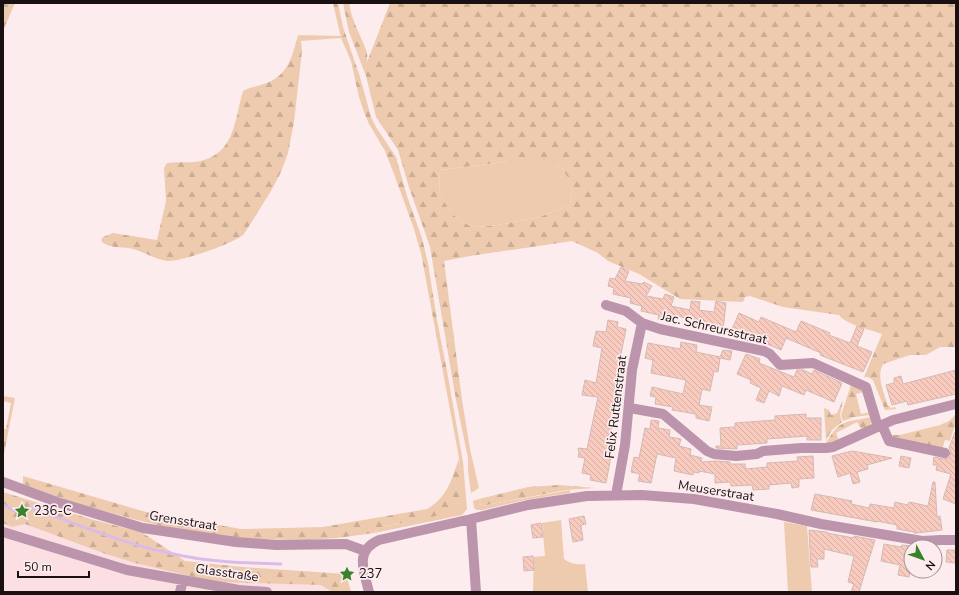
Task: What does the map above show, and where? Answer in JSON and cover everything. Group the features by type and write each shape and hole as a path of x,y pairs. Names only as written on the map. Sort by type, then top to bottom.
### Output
{"street":[{"name":"Jac. Schreursstraat","path":"606,305 626,312 642,323 660,329 764,351 770,354 780,365 813,363 827,368 866,387 880,426 889,441 945,453"},
{"name":"Felix Ruttenstraat","path":"616,495 630,408 632,370 642,323"},
{"path":"630,408 663,414 707,451 717,455 736,456 757,454 763,450 833,447 893,420 956,404"},
{"name":"Grensstraat","path":"3,482 57,502 143,528 236,542 276,545 346,544 365,551"},
{"name":"Meuserstraat","path":"471,519 535,504 587,496 642,495 694,500 922,541 956,540"},
{"path":"369,592 362,561 365,551 372,543 379,540 471,519 476,592"},
{"name":"Glasstraße","path":"3,532 127,570 239,590 267,592"},
{"name":"Glasstraße","path":"180,592 183,580"}],"shaded area":[{"path":"3,503 189,572 318,581 334,592 3,592"}],"green space":[{"path":"3,3 15,3 3,31"},
{"path":"333,3 338,3 343,27 360,77 371,117 396,157 407,196 422,238 428,263 447,371 443,372 421,253 414,229 385,151 369,124 364,112 351,61 341,38"},
{"path":"343,3 349,3 354,22 367,52 367,62 390,3 956,3 956,347 940,347 926,355 910,355 883,364 880,379 883,390 888,406 890,406 890,408 895,407 896,409 885,410 873,380 868,377 864,377 882,334 852,324 839,315 783,307 750,296 745,297 743,302 680,299 639,274 608,261 598,253 572,241 444,261 462,400 456,400 430,247 398,150 376,117 366,76 349,32","holes":["505,162 556,162 568,177 570,182 572,191 570,205 540,217 498,225 477,227 468,225 452,214 440,195 439,170"]},
{"path":"298,35 341,36 341,38 301,41"},
{"path":"298,35 301,41 302,51 294,122 288,153 281,172 271,191 244,234 239,238 207,251 184,258 167,261 134,249 112,247 103,243 101,240 103,237 113,233 157,240 166,201 164,168 167,163 204,160 214,156 222,149 232,132 243,91 267,83 280,75 288,64"},
{"path":"505,162 556,162 570,181 572,191 570,205 540,217 498,225 477,227 468,225 452,214 440,195 439,170"},
{"path":"447,371 463,462 467,509 462,515 374,533 379,528 403,523 463,501 459,458 443,372"},
{"path":"852,382 864,392 856,394 861,414 870,412 870,415 854,417 843,421 841,415"},
{"path":"3,396 15,398 3,459 3,429 6,429 11,403 3,401"},
{"path":"456,400 462,400 470,449 479,488 471,493 468,458"},
{"path":"843,400 840,415 842,422 832,430 826,440 824,408 829,410 831,415 837,413"},
{"path":"956,414 956,422 950,441 945,440 942,450 891,439 890,435 900,435 940,425 949,421"},
{"path":"871,417 872,421 870,425 862,430 857,422 836,433 839,441 834,443 826,443 840,425 849,421"},
{"path":"459,458 463,482 463,502 461,507 454,512 379,528 374,533 308,540 244,539 161,526 69,501 23,484 23,476 146,512 241,529 323,527 427,509 434,505 444,494"},
{"path":"559,485 595,488 566,490 481,506 479,499 528,487"},
{"path":"570,490 570,493 525,500 483,510 477,510 474,508 473,501 479,499 481,506"},
{"path":"3,492 143,533 185,561 243,567 346,574 351,592 332,592 321,585 216,582 135,563 106,554 25,524 12,527 3,523"},
{"path":"561,520 564,559 574,564 585,564 588,592 531,592 533,591 534,557 545,556 542,523"},
{"path":"784,522 807,526 812,592 788,592"}],"building":[{"path":"621,267 629,271 625,281 642,284 644,282 652,286 646,296 663,299 665,294 674,297 671,306 690,310 691,301 700,302 699,310 714,312 716,301 726,303 723,330 698,325 698,327 685,325 686,318 672,315 670,322 658,319 659,315 641,311 642,306 630,303 631,298 613,294 614,288 608,286 610,278 615,279"},
{"path":"739,313 759,322 761,317 796,332 801,321 830,333 829,335 850,343 857,326 864,329 857,346 872,352 863,372 820,355 821,353 786,338 781,350 753,338 751,342 730,334"},
{"path":"608,320 618,322 617,327 626,329 614,389 619,390 607,450 612,451 606,483 590,480 591,475 582,473 585,458 578,457 578,448 587,449 598,397 582,395 585,380 596,383 602,348 593,346 596,331 606,332"},
{"path":"681,342 697,345 696,352 720,357 723,350 732,351 730,360 720,358 718,372 714,371 710,391 702,389 699,405 712,407 709,421 696,418 696,414 672,410 673,407 655,404 656,397 650,396 652,387 683,394 686,380 651,373 653,360 645,358 648,343 680,349"},
{"path":"746,354 760,359 759,363 794,377 797,370 803,370 812,374 814,370 842,383 834,402 806,390 804,395 782,386 779,396 769,391 764,403 756,400 761,388 750,383 751,380 737,374"},
{"path":"956,370 956,394 908,405 907,401 892,405 886,385 894,383 894,378 901,376 903,384"},
{"path":"806,414 806,418 821,418 821,440 807,440 807,436 767,439 767,443 737,445 737,449 716,448 716,446 721,446 720,428 735,427 735,423 775,420 775,416"},
{"path":"651,420 659,421 658,428 670,430 669,437 681,439 679,446 691,449 690,455 702,458 701,462 717,461 730,462 730,464 745,464 746,469 767,467 767,463 798,461 797,457 813,456 814,478 799,479 799,487 792,488 791,483 769,485 769,489 753,490 752,485 731,486 730,482 715,483 715,474 699,471 699,473 694,472 693,475 674,471 676,458 657,454 651,483 638,481 640,474 631,472 634,457 639,458 645,428 650,429"},
{"path":"955,432 956,504 943,499 951,474 936,470 937,465 933,465 934,457 944,459 950,457 951,451 949,448"},
{"path":"852,451 892,458 867,465 868,469 857,472 860,482 853,484 850,473 838,477 832,456"},
{"path":"901,456 911,458 909,468 899,466"},
{"path":"933,482 935,482 937,517 940,516 942,530 914,533 897,529 897,525 811,510 815,494 852,501 851,504 869,508 870,504 894,508 895,502 908,505 909,502 928,506"},
{"path":"584,516 586,524 581,525 583,540 573,542 569,519"},
{"path":"541,523 543,537 533,538 531,525"},
{"path":"809,530 875,540 859,592 851,592 854,584 848,582 854,556 824,549 824,559 817,559 818,567 811,567"},
{"path":"884,544 901,547 903,545 903,576 898,575 900,565 881,561"},
{"path":"947,550 956,550 956,563 946,562"},
{"path":"533,556 534,570 524,571 523,557"}],"waterway":[{"path":"3,505 24,515 30,507 116,539 183,556 225,562 281,564"}],"place":[{"name":"236-C","path":"22,511"},
{"name":"237","path":"347,574"}]}
